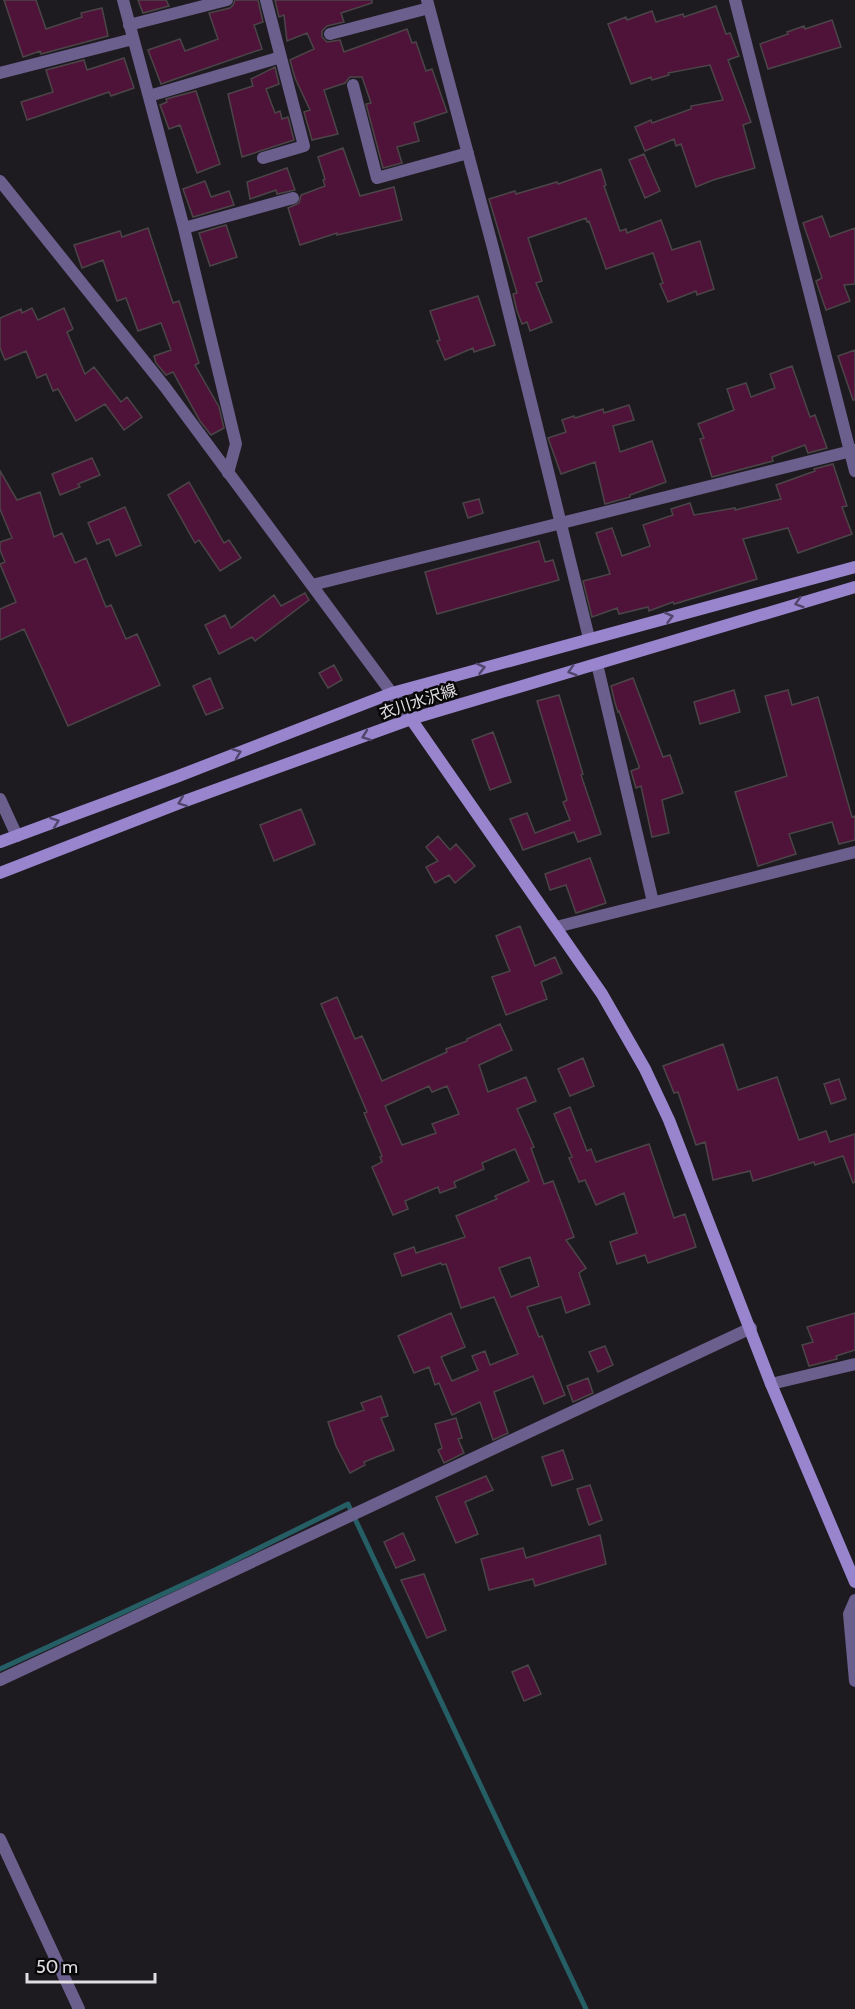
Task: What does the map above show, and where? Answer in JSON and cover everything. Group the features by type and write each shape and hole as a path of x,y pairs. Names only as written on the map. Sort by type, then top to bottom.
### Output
{"main road":[{"name":"衣川水沢線","path":"0,843 392,693 855,567"},
{"name":"衣川水沢線","path":"0,873 185,801 411,719 855,587"},
{"path":"411,719 602,994 655,1089 751,1328 771,1384 855,1582"}],"street":[{"path":"123,0 184,228 236,444 228,472"},
{"path":"129,25 226,0"},
{"path":"263,158 304,146 267,0"},
{"path":"735,0 853,451 855,471"},
{"path":"330,34 428,4 494,248 589,638"},
{"path":"0,73 133,39"},
{"path":"149,96 281,57"},
{"path":"353,86 377,178 468,153"},
{"path":"0,181 165,387 411,719"},
{"path":"184,228 293,198"},
{"path":"312,585 853,451"},
{"path":"597,664 653,902"},
{"path":"0,799 17,836"},
{"path":"556,927 855,852"},
{"path":"0,1680 751,1328"},
{"path":"771,1384 855,1364"},
{"path":"855,1600 849,1614 855,1681"},
{"path":"0,1839 80,2009"}],"building":[{"path":"4,0 36,0 46,29 82,17 81,13 102,8 108,36 23,57"},
{"path":"138,0 166,0 169,6 143,13"},
{"path":"235,0 258,0 263,22 254,25 262,49 161,84 148,50 180,39 185,51 218,39 209,13 230,8"},
{"path":"275,0 372,0 372,3 341,13 344,22 327,26 322,31 322,37 327,42 340,40 344,52 407,29 412,43 416,42 426,71 432,69 447,112 414,123 419,141 397,147 402,163 383,168 366,104 371,103 362,77 350,77 345,83 324,90 338,134 312,140 304,112 310,110 295,78 290,60 314,49 307,33 287,41 284,15 279,17"},
{"path":"716,6 726,34 730,33 739,56 728,60 751,122 743,125 755,168 696,187 681,144 676,146 674,139 645,151 635,127 691,109 691,106 723,100 710,65 668,73 669,75 652,80 651,77 631,84 608,24 652,11 656,22 683,14 684,17"},
{"path":"832,20 841,47 768,69 760,44 804,26 805,29"},
{"path":"124,58 134,88 111,96 109,92 27,120 21,102 53,92 46,70 84,60 87,70"},
{"path":"275,67 279,84 266,89 275,113 280,111 282,119 288,117 294,140 242,157 228,94 253,86 251,79"},
{"path":"196,91 220,164 197,173 180,125 169,129 160,105 167,102 166,99"},
{"path":"343,148 360,196 394,187 402,220 337,235 337,233 300,245 288,208 299,203 301,195 325,186 318,157"},
{"path":"644,154 660,191 645,198 629,160"},
{"path":"287,168 295,190 277,194 276,190 250,199 247,182"},
{"path":"601,169 606,185 604,186 620,231 626,229 627,233 661,220 672,250 700,241 714,289 697,295 696,291 668,302 660,284 663,283 653,253 606,269 586,218 528,238 542,281 536,283 552,322 530,331 527,322 522,324 517,311 513,294 517,293 489,199 515,191 516,194 557,182 558,184"},
{"path":"205,181 211,197 229,191 234,205 193,217 183,189"},
{"path":"822,216 830,237 855,228 855,284 844,285 850,301 826,310 816,281 822,278 803,223"},
{"path":"226,225 237,257 210,266 199,233"},
{"path":"148,228 173,303 179,301 199,363 195,365 219,407 224,428 211,435 200,421 173,372 166,375 156,363 154,356 171,350 161,323 138,331 126,298 117,301 103,260 82,268 74,245 120,231 122,237"},
{"path":"478,296 495,345 474,352 473,348 445,360 437,341 440,340 430,311"},
{"path":"32,308 38,320 64,308 73,329 67,332 85,374 94,367 121,402 127,397 142,417 124,430 105,404 76,421 58,389 53,391 46,374 37,378 26,351 5,360 0,348 0,318 21,309 22,313"},
{"path":"855,350 855,400 853,400 838,356"},
{"path":"792,366 810,417 815,415 827,448 808,453 805,445 772,457 773,461 712,477 700,439 704,438 698,424 734,410 727,389 746,383 751,397 775,388 770,374"},
{"path":"629,405 634,420 613,426 620,452 652,441 666,482 630,495 630,497 605,504 595,462 561,474 548,438 566,432 562,420 603,409 604,413"},
{"path":"92,458 100,475 60,495 52,474"},
{"path":"833,464 847,506 842,507 852,534 798,553 788,528 743,539 757,579 674,604 673,602 649,611 648,607 619,614 617,608 592,617 583,581 610,574 596,533 612,528 622,556 650,546 643,525 673,515 671,509 690,503 694,515 735,508 735,510 781,499 776,485 815,471 814,469"},
{"path":"0,471 17,500 40,492 54,537 62,533 75,563 86,558 106,607 111,605 126,639 137,634 160,685 68,726 24,629 0,640 0,609 16,602 0,564 5,562 0,550 0,542 12,538 0,509"},
{"path":"189,482 224,543 229,540 241,558 220,571 199,540 195,543 168,495"},
{"path":"479,499 483,513 468,518 463,503"},
{"path":"125,507 141,545 116,556 109,539 97,544 88,523"},
{"path":"539,541 545,562 553,560 559,580 437,614 425,572"},
{"path":"305,593 309,600 255,641 252,637 219,654 205,625 225,615 231,628 274,595 281,606"},
{"path":"334,665 342,680 328,688 319,673"},
{"path":"210,678 223,708 206,715 193,686"},
{"path":"633,678 663,757 670,755 683,793 662,800 669,833 652,837 641,786 636,788 631,771 639,766 618,712 611,686"},
{"path":"734,690 740,712 700,724 694,702"},
{"path":"788,690 792,705 818,697 852,817 855,816 855,840 839,844 832,822 789,834 796,854 758,866 735,792 787,776 765,696"},
{"path":"559,695 583,774 581,775 601,834 578,842 574,832 523,850 510,819 527,813 535,833 570,820 563,802 567,800 537,701"},
{"path":"493,732 511,782 490,790 472,740"},
{"path":"301,809 315,844 274,861 260,825"},
{"path":"438,836 450,850 456,844 475,866 455,883 449,875 435,883 426,867 438,861 426,847"},
{"path":"590,858 606,903 576,913 566,885 550,890 545,874"},
{"path":"520,926 535,966 555,957 562,973 541,982 547,999 506,1015 492,977 510,971 496,936"},
{"path":"337,997 355,1039 362,1036 382,1081 447,1052 446,1049 500,1024 512,1050 479,1065 488,1092 526,1077 536,1101 517,1109 534,1147 531,1148 544,1184 553,1181 574,1237 566,1240 586,1268 579,1273 590,1304 566,1313 561,1297 527,1307 539,1337 542,1336 565,1395 544,1404 533,1376 494,1392 508,1433 493,1440 480,1402 452,1415 439,1383 435,1385 429,1367 414,1373 398,1336 451,1313 465,1347 441,1357 452,1381 478,1370 472,1356 485,1351 490,1365 518,1354 494,1297 461,1308 446,1264 441,1263 402,1276 394,1254 414,1247 416,1253 465,1237 456,1216 497,1199 495,1196 529,1181 515,1149 482,1163 484,1169 454,1182 456,1187 440,1193 438,1187 405,1201 408,1209 393,1215 372,1167 382,1162 380,1157 382,1156 364,1113 367,1112 321,1004","holes":["429,1086 432,1092 447,1086 459,1114 432,1124 436,1133 402,1145 385,1106","530,1257 539,1286 511,1297 499,1268"]},
{"path":"723,1044 738,1090 777,1077 799,1140 826,1131 830,1142 855,1134 855,1182 853,1183 843,1156 815,1165 814,1162 753,1181 750,1171 713,1180 705,1142 696,1145 678,1092 674,1093 663,1066"},
{"path":"583,1058 594,1086 570,1096 558,1069"},
{"path":"839,1079 846,1099 831,1104 824,1084"},
{"path":"570,1107 587,1151 591,1149 596,1162 649,1144 674,1218 685,1214 696,1247 648,1263 645,1255 617,1264 610,1242 637,1233 624,1193 596,1205 585,1180 579,1182 569,1158 572,1157 554,1114"},
{"path":"855,1313 855,1350 836,1356 837,1359 809,1366 802,1345 813,1342 807,1327"},
{"path":"605,1346 613,1365 598,1372 589,1352"},
{"path":"588,1378 593,1393 573,1402 567,1386"},
{"path":"381,1396 388,1416 381,1418 394,1450 364,1462 365,1465 350,1473 336,1446 328,1422 364,1410 361,1403"},
{"path":"456,1418 462,1438 458,1439 464,1453 444,1463 438,1450 442,1448 435,1424"},
{"path":"563,1450 573,1479 552,1486 542,1457"},
{"path":"486,1476 493,1490 465,1502 478,1534 456,1543 436,1497"},
{"path":"590,1485 602,1520 589,1525 577,1489"},
{"path":"403,1533 415,1560 396,1568 384,1542"},
{"path":"600,1535 606,1564 535,1586 533,1579 489,1590 481,1559 523,1548 526,1558"},
{"path":"424,1574 446,1630 427,1638 401,1580"},
{"path":"528,1665 541,1694 524,1701 512,1672"}],"waterway":[{"path":"0,1669 217,1569 348,1504 586,2009"}]}
